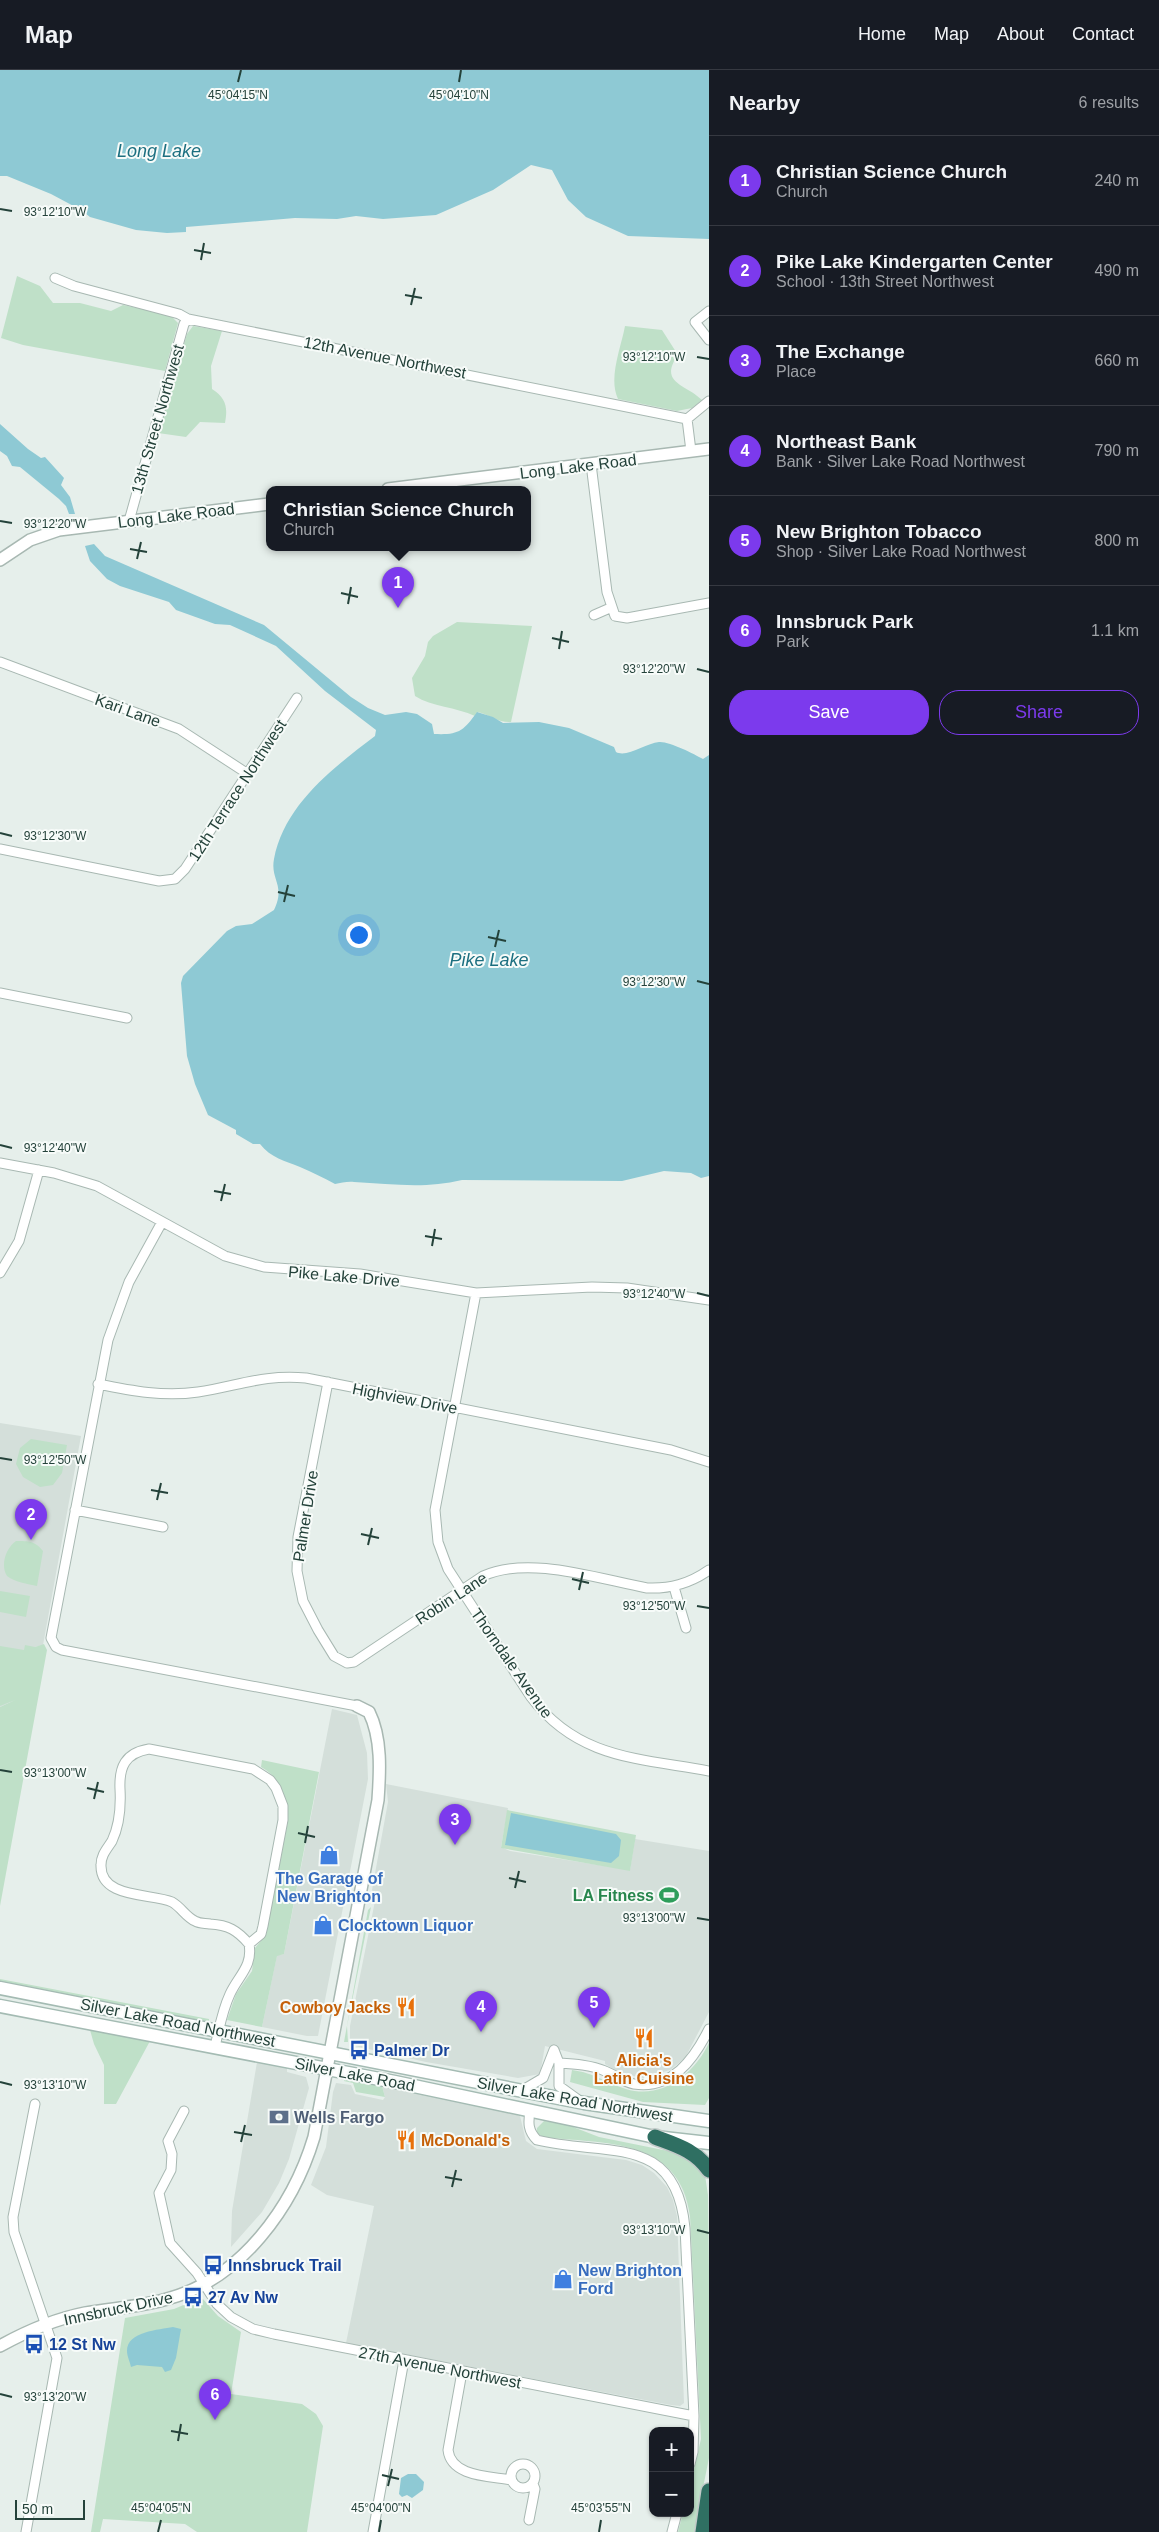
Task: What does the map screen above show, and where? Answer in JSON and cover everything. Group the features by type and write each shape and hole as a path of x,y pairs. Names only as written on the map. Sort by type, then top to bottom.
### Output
{"highway":[{"path":"655,2137 689,2150 701,2159 709,2170"},
{"path":"703,2532 709,2491"}],"main road":[{"name":"Silver Lake Road Northwest","path":"0,1988 520,2091 584,2103 709,2121"},
{"name":"Silver Lake Road","path":"0,2006 327,2068 655,2137 709,2143"}],"street":[{"name":"12th Avenue Northwest","path":"55,278 74,286 179,314 188,320 687,419"},
{"path":"709,311 695,322 709,340"},
{"name":"13th Street Northwest","path":"128,521 184,324 188,320"},
{"path":"691,452 687,419 709,401"},
{"name":"Long Lake Road","path":"412,486 709,449"},
{"path":"591,464 610,608 615,616 627,618 709,603"},
{"name":"Long Lake Road","path":"0,560 30,540 46,534 128,521 266,504"},
{"path":"594,615 610,608"},
{"name":"Kari Lane","path":"0,662 180,729 248,774"},
{"name":"12th Terrace Northwest","path":"0,849 159,881 175,879 185,870 297,698"},
{"path":"0,993 127,1018"},
{"name":"Pike Lake Drive","path":"0,1163 78,1179 97,1186 225,1256 264,1267 360,1274 476,1293 592,1287 627,1288 709,1300"},
{"path":"0,1272 19,1241 39,1170"},
{"path":"162,1222 129,1282 116,1314 98,1384 51,1633 53,1643 62,1650 357,1706 369,1712 373,1719 378,1743 380,1781 330,2052"},
{"name":"Thorndale Avenue","path":"476,1293 435,1510 441,1554 531,1697 542,1711 567,1734 601,1750 709,1771"},
{"name":"Highview Drive","path":"98,1384 134,1391 177,1394 274,1377 328,1382 671,1450 709,1462"},
{"name":"Palmer Drive","path":"328,1382 298,1537 296,1564 299,1586 310,1617 334,1656 348,1663"},
{"path":"75,1510 163,1526"},
{"name":"Robin Lane","path":"348,1663 354,1662 495,1570 536,1566 647,1588 674,1587 699,1577 709,1570"},
{"path":"674,1587 686,1628"},
{"path":"215,2047 218,2030 231,1992 248,1966 249,1944 261,1934 264,1926 283,1820 283,1806 276,1788 270,1780 253,1769 149,1749 132,1754 122,1767 119,1776 121,1808 112,1840 103,1853 101,1866 104,1876 110,1885 121,1891 172,1902 195,1921 232,1928 249,1944"},
{"path":"559,2063 593,2067 634,2084 656,2083 670,2077 694,2058 709,2029"},
{"path":"520,2091 543,2078 554,2050 559,2063 560,2086 584,2103"},
{"name":"Innsbruck Drive","path":"0,2346 46,2324 84,2313 167,2300 204,2284 227,2269 253,2245 283,2207 295,2187 314,2137 330,2052"},
{"path":"26,2532 57,2358 14,2232 14,2217 35,2104"},
{"path":"530,2110 528,2123 530,2133 537,2140 636,2155 665,2170 674,2184 683,2205 685,2228 694,2427"},
{"path":"184,2111 168,2141 172,2154 171,2170 159,2193 170,2243 185,2258 204,2284"},
{"name":"27th Avenue Northwest","path":"204,2284 217,2304 231,2317 253,2329 462,2372 694,2416"},
{"path":"373,2532 404,2360"},
{"path":"462,2372 448,2450 451,2461 461,2470 511,2480 515,2486 523,2489 533,2484"},
{"path":"511,2480 514,2468 525,2464 535,2472 533,2484 535,2489 529,2520"},
{"path":"672,2532 676,2517"}],"shaded area":[{"path":"0,1423 81,1436 43,1645 35,1647 15,1700 0,1707"},
{"path":"332,1709 357,1715 367,1753 368,1779 318,2036 307,2036 262,2027 277,1955 284,1954"},
{"path":"386,1784 508,1808 501,1847 510,1851 630,1870 635,1839 709,1851 709,2012 685,2058 670,2070 643,2078 620,2073 605,2064 605,2061 545,2046 540,2074 518,2078 426,2062 350,2045 350,2026 376,1896 372,1890 388,1802"},
{"path":"257,2062 287,2067 287,2072 306,2077 309,2088 289,2159 279,2183 262,2212 231,2247 232,2211"},
{"path":"336,2083 351,2085 355,2094 383,2100 385,2097 382,2086 517,2115 520,2116 526,2141 537,2149 626,2160 642,2165 654,2173 667,2187 677,2216 684,2403 680,2406 671,2405 346,2343 374,2206 327,2195 311,2185 326,2147 333,2092"}],"green space":[{"path":"17,276 40,286 53,303 80,303 111,311 123,305 170,315 178,323 165,371 23,345 1,338"},
{"path":"193,326 222,331 211,366 212,389 225,403 225,423 200,422 186,437 158,433 187,334"},
{"path":"625,326 662,330 678,355 671,372 673,377 676,382 702,400 692,408 677,411 618,399 614,382 616,363"},
{"path":"457,622 532,626 511,722 498,720 478,712 475,716 422,700 415,696 412,678 425,656 428,642 433,636"},
{"path":"31,1439 67,1445 62,1473 53,1485 40,1487 23,1477 16,1464 20,1448"},
{"path":"16,1541 31,1542 43,1551 37,1586 10,1578 5,1572 5,1557 9,1548"},
{"path":"0,1591 30,1596 26,1617 0,1612"},
{"path":"44,1644 47,1650 0,1906 0,1707 15,1700 0,1706 0,1646 24,1650 25,1645 35,1647"},
{"path":"262,1760 319,1772 284,1954 277,1956 262,2027 227,2020 236,1994 252,1971 255,1948 266,1935 288,1821 285,1797 274,1777 261,1767"},
{"path":"507,1810 636,1835 630,1871 501,1848"},
{"path":"371,1907 347,2026 348,2042 344,2042 368,1910"},
{"path":"0,1979 209,2019 209,2022 0,1981"},
{"path":"90,2030 150,2041 116,2104 104,2104 104,2065"},
{"path":"709,2043 709,2098 705,2105 643,2102 570,2082 572,2070 587,2073 626,2089 652,2091 675,2082 686,2074 695,2065"},
{"path":"345,2079 382,2086 385,2097 356,2092 353,2083 344,2081"},
{"path":"544,2121 568,2125 599,2137 683,2154 705,2175 708,2195 709,2458 694,2532 678,2532 682,2517 694,2517 694,2469 701,2439 690,2216 683,2190 671,2171 655,2158 613,2144 543,2137 537,2133 537,2128"},
{"path":"200,2298 218,2316 241,2332 231,2394 302,2404 316,2414 323,2426 307,2532 197,2532 185,2524 103,2519 100,2532 91,2532 125,2318 174,2309"}],"water":[{"name":"Long Lake","path":"0,70 709,70 709,239 628,236 586,217 568,200 552,170 531,165 493,190 436,215 383,219 356,216 337,219 295,218 186,227 186,232 167,233 136,230 90,217 51,194 7,176 0,176"},
{"path":"0,424 28,449 41,458 45,457 64,478 61,485 70,497 75,514 69,514 66,506 59,499 20,467 12,466 7,456 0,451"},
{"name":"Pike Lake","path":"94,544 105,556 264,625 351,697 368,708 385,715 406,712 417,714 432,724 434,734 449,734 459,731 468,724 477,712 493,717 503,723 539,722 569,728 614,747 616,752 620,753 631,752 654,743 663,742 703,759 709,755 709,1176 701,1178 691,1173 664,1171 622,1181 462,1180 422,1185 352,1182 335,1184 274,1156 260,1144 253,1144 236,1134 236,1130 208,1115 195,1084 187,1056 181,983 183,976 227,931 236,926 252,924 274,910 278,888 273,866 274,859 279,840 288,822 312,789 375,736 376,730 325,691 276,646 230,625 215,624 176,610 169,602 120,586 107,579 90,561 85,546"},
{"path":"511,1813 616,1834 621,1840 619,1856 611,1863 505,1845"},
{"path":"173,2327 181,2329 176,2358 171,2370 165,2372 162,2367 137,2365 131,2367 127,2351 128,2344 132,2339 138,2335"},
{"path":"408,2474 416,2474 424,2482 423,2490 412,2498 407,2495 402,2497 399,2494 401,2478"}],"place":[{"name":"Christian Science Church","path":"398,608"},
{"name":"Pike Lake Kindergarten Center","path":"31,1540"},
{"name":"The Exchange","path":"455,1845"},
{"name":"The Garage of New Brighton","path":"329,1855"},
{"name":"LA Fitness","path":"669,1895"},
{"name":"Clocktown Liquor","path":"323,1925"},
{"name":"Cowboy Jacks","path":"406,2007"},
{"name":"New Brighton Tobacco","path":"594,2028"},
{"name":"Northeast Bank","path":"481,2032"},
{"name":"Alicia's Latin Cuisine","path":"644,2038"},
{"name":"Palmer Dr","path":"359,2050"},
{"name":"Wells Fargo","path":"279,2117"},
{"name":"McDonald's","path":"406,2140"},
{"name":"Innsbruck Trail","path":"213,2265"},
{"name":"New Brighton Ford","path":"563,2279"},
{"name":"27 Av Nw","path":"193,2297"},
{"name":"12 St Nw","path":"34,2344"},
{"name":"Innsbruck Park","path":"215,2420"}]}
